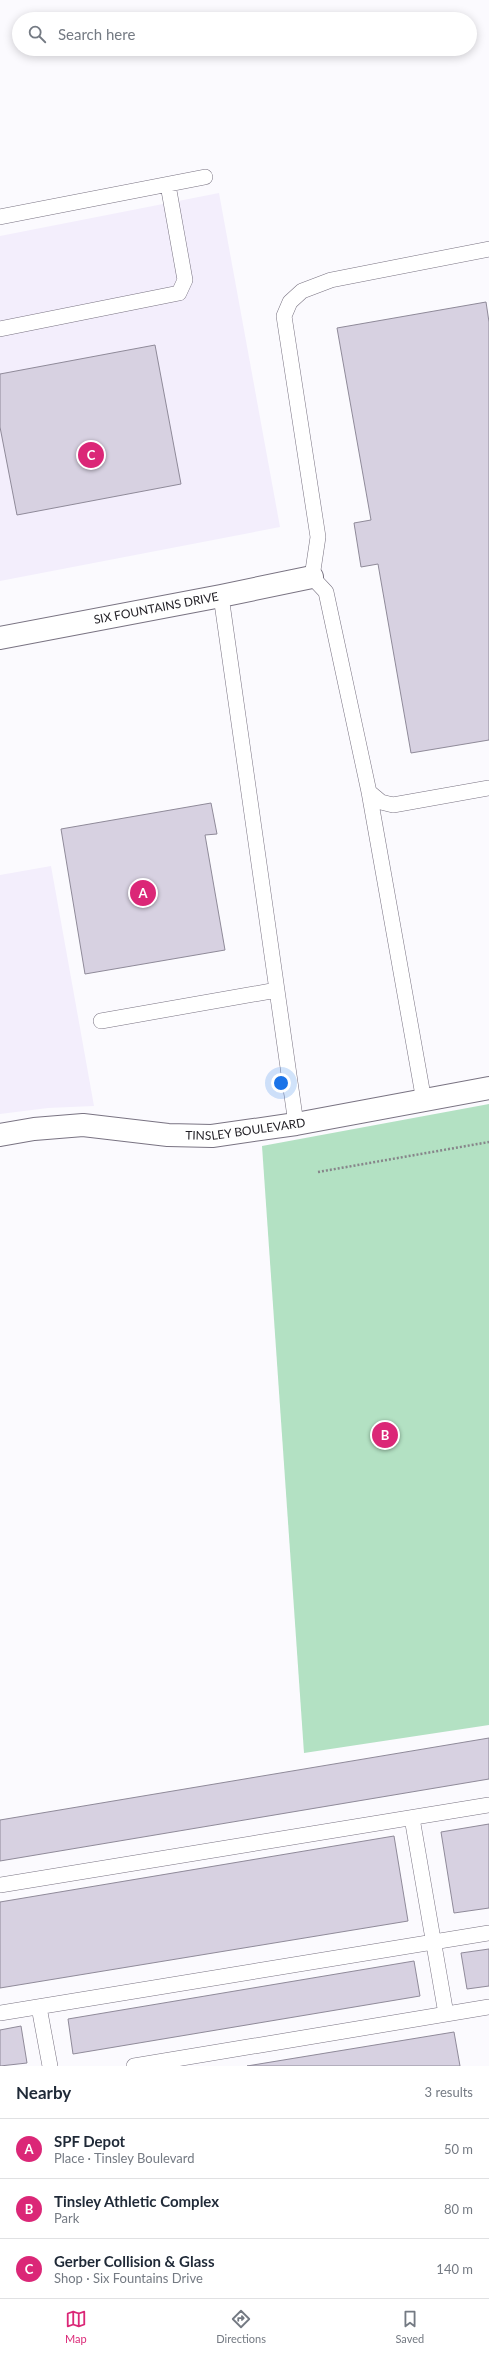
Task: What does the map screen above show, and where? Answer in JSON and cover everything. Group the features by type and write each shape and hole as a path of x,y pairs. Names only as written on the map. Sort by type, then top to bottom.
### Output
{"street":[{"name":"SIX FOUNTAINS DRIVE","path":"0,638 312,577"},
{"name":"TINSLEY BOULEVARD","path":"0,1135 34,1129 83,1125 168,1135 212,1136 296,1124 489,1088"}],"lane":[{"path":"0,217 205,177"},
{"path":"0,329 179,293 185,280 168,185"},
{"path":"424,1101 369,792 326,592 312,577 318,537 284,316 290,302 302,291 331,280 489,249"},
{"path":"221,596 296,1124"},
{"path":"369,792 381,802 393,805 489,788"},
{"path":"101,1021 277,990"},
{"path":"0,1885 489,1806"},
{"path":"412,1818 446,2014"},
{"path":"0,2014 489,1933"},
{"path":"39,2007 50,2066"},
{"path":"134,2066 446,2014 488,2009"}],"path":[{"path":"318,1172 489,1142"}],"shaded area":[{"path":"219,193 280,527 0,581 0,236"},
{"path":"51,866 94,1106 48,1108 0,1114 0,875"}],"green space":[{"path":"489,1104 489,1725 304,1753 262,1146"}],"building":[{"path":"486,302 489,322 489,740 411,753 378,564 361,567 354,523 371,520 337,328"},
{"path":"155,345 181,484 17,515 0,427 0,374"},
{"path":"211,803 217,834 205,835 225,950 85,974 61,829"},
{"path":"489,1738 489,1779 0,1861 0,1820"},
{"path":"489,1824 489,1908 454,1913 441,1832"},
{"path":"394,1836 408,1921 0,1988 0,1902"},
{"path":"489,1949 489,1986 467,1989 461,1953"},
{"path":"414,1961 420,1996 73,2054 68,2019"},
{"path":"21,2026 27,2063 0,2066 0,2030"},
{"path":"454,2032 460,2066 247,2066"}],"place":[{"name":"Gerber Collision & Glass","path":"91,455"},
{"name":"SPF Depot","path":"143,893"},
{"name":"Tinsley Athletic Complex","path":"385,1435"}]}
